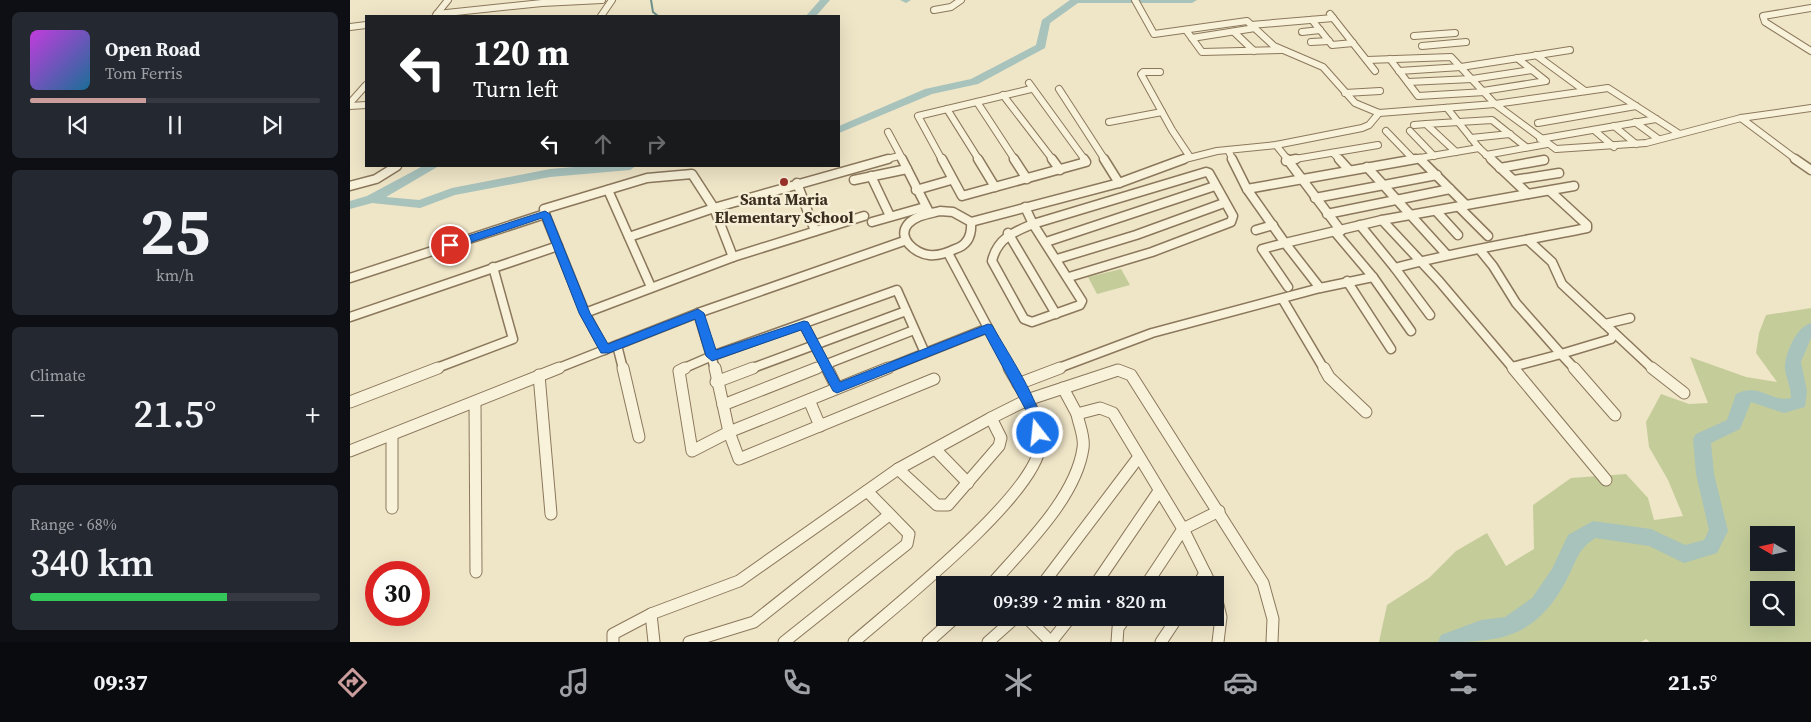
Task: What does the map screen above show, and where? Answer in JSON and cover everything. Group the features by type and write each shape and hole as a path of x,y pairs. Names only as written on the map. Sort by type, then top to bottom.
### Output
{"street":[{"path":"436,15 448,0"},
{"path":"436,15 542,3 602,0"},
{"path":"602,15 612,0"},
{"path":"934,10 951,7 961,0"},
{"path":"1136,1 1154,34 1247,21 1281,50 1323,67 1355,103 1379,113 1495,104 1608,88 1678,133"},
{"path":"1811,8 1763,16 1765,22 1811,50"},
{"path":"1192,38 1331,16 1375,70"},
{"path":"1312,20 1332,45 1353,43"},
{"path":"350,26 365,25"},
{"path":"1186,30 1202,52 1281,50"},
{"path":"1302,32 1320,30"},
{"path":"1234,32 1254,51"},
{"path":"1430,57 1413,35 1454,33"},
{"path":"1311,42 1329,40"},
{"path":"1422,46 1466,42"},
{"path":"1399,71 1461,67 1570,50"},
{"path":"1536,55 1585,91"},
{"path":"1367,60 1451,57 1495,104 1556,149 1614,147 1636,144 1741,118 1811,108"},
{"path":"1390,59 1418,96 1484,91 1546,81 1517,58"},
{"path":"1408,82 1472,79 1532,70"},
{"path":"1160,72 1143,72 1141,74 1190,157"},
{"path":"350,105 365,86"},
{"path":"1030,86 1086,162 962,196 951,180 918,116 1003,95 1030,86"},
{"path":"1059,89 1119,183"},
{"path":"1345,93 1380,91"},
{"path":"1003,95 1060,170"},
{"path":"977,102 1027,179"},
{"path":"350,105 365,105"},
{"path":"1554,136 1538,123 1636,106"},
{"path":"1447,108 1479,148 1528,194"},
{"path":"947,109 995,187"},
{"path":"1109,122 1162,112"},
{"path":"872,222 890,216 927,210 953,212 971,222 1119,183 1190,157 1228,150 1276,145 1362,128 1369,125 1379,113"},
{"path":"1741,118 1781,150 1811,170"},
{"path":"1540,139 1656,119"},
{"path":"1434,156 1412,128 1426,124 1492,120 1526,147"},
{"path":"1635,122 1657,138"},
{"path":"1426,124 1456,152"},
{"path":"1614,126 1636,144"},
{"path":"1594,130 1614,147"},
{"path":"1386,131 1450,188 1462,206 1488,236"},
{"path":"888,132 927,210"},
{"path":"1573,133 1590,147"},
{"path":"1470,138 1510,134"},
{"path":"1486,155 1547,144"},
{"path":"1276,145 1411,331"},
{"path":"1286,161 1378,145"},
{"path":"1247,189 1479,148"},
{"path":"1228,150 1247,189 1320,288"},
{"path":"1333,153 1349,170"},
{"path":"629,237 796,183 900,156"},
{"path":"1500,168 1544,160"},
{"path":"350,186 376,179 395,167"},
{"path":"1367,167 1409,216 1446,254"},
{"path":"854,180 907,169"},
{"path":"1026,207 1033,224 1069,277 1082,303 1032,322 1024,320 992,261 992,255 1008,233 1033,224 1201,172 1209,173 1224,203 1233,216 1231,222 1152,252 1069,277"},
{"path":"1514,180 1559,173"},
{"path":"605,350 584,313 544,209 648,178 692,174 714,208 733,257"},
{"path":"1315,198 1437,175"},
{"path":"871,176 890,216"},
{"path":"916,190 951,180"},
{"path":"796,183 815,231"},
{"path":"1046,242 1215,186"},
{"path":"1288,287 1262,249 1382,220 1437,212 1574,186"},
{"path":"1327,214 1450,188"},
{"path":"608,190 651,288"},
{"path":"1395,268 1446,254 1480,250 1588,227 1550,191"},
{"path":"1056,259 1136,235 1224,203"},
{"path":"927,210 907,226 904,234 904,241 910,248 926,254 948,253 965,244 972,230 971,222"},
{"path":"1437,212 1458,234"},
{"path":"350,278 545,214"},
{"path":"584,313 733,257 864,216"},
{"path":"1382,220 1512,367 1606,480"},
{"path":"1256,230 1273,225"},
{"path":"1360,226 1395,268 1430,315"},
{"path":"1008,233 1056,314"},
{"path":"1528,240 1552,262 1562,284 1661,376 1684,393"},
{"path":"350,451 475,404 539,375 698,313 904,241"},
{"path":"350,317 558,246"},
{"path":"1480,250 1493,264 1509,293 1524,313 1616,415"},
{"path":"854,642 950,559 980,530 1028,474 1038,455 1040,444 1036,418 948,253"},
{"path":"350,402 513,339 493,267"},
{"path":"1018,384 1152,333 1283,300 1346,281 1373,277"},
{"path":"1346,281 1391,348"},
{"path":"925,352 897,290 804,325 712,356 679,372 692,451 729,432 988,328"},
{"path":"1283,300 1328,377 1366,412"},
{"path":"716,382 906,311"},
{"path":"698,313 712,356 716,382 729,432 739,459 934,378"},
{"path":"1605,324 1630,318"},
{"path":"804,325 837,388"},
{"path":"723,405 914,330"},
{"path":"1512,367 1611,339 1614,333"},
{"path":"617,345 640,437"},
{"path":"613,642 613,634 651,614 739,581 898,469 991,418 1027,400 1118,370 1131,375 1263,583 1272,612 1272,642"},
{"path":"539,375 551,514"},
{"path":"998,576 1062,497 1072,479 1083,447 1077,414 1064,388"},
{"path":"809,400 820,426"},
{"path":"475,404 476,572"},
{"path":"1077,414 1099,408 1107,409 1113,414 1138,458 1183,529 1205,574"},
{"path":"898,469 937,505 948,505 999,446 1001,438 991,418"},
{"path":"392,435 392,508"},
{"path":"935,449 968,483"},
{"path":"1049,576 1138,458"},
{"path":"784,642 907,544 909,534 888,515 867,490"},
{"path":"1101,576 1159,491"},
{"path":"1152,576 1183,529 1218,511"},
{"path":"689,642 754,622 888,515"},
{"path":"651,614 654,642"},
{"path":"928,642 946,626"},
{"path":"988,642 1006,626"},
{"path":"1035,626 1051,642 1064,626"},
{"path":"1117,642 1119,626"},
{"path":"1161,642 1172,626"},
{"path":"1218,642 1220,626"}],"green space":[{"path":"1121,269 1130,285 1097,294 1088,277"},
{"path":"1811,308 1811,642 1650,642 1646,639 1641,642 1379,642 1387,605 1429,578 1456,551 1487,533 1506,566 1534,549 1533,505 1571,478 1626,474 1648,498 1654,520 1683,516 1668,480 1649,447 1646,422 1661,394 1689,404 1708,403 1690,357 1746,377 1777,382 1756,353 1759,333 1766,315"}],"waterway":[{"path":"651,0 653,12 657,15"},
{"path":"812,15 825,0"},
{"path":"840,130 929,91 974,82 1041,46 1045,22 1076,0 1192,0"},
{"path":"372,199 431,167"},
{"path":"372,199 420,204 452,192 550,173 619,167"},
{"path":"350,205 372,199"},
{"path":"1448,642 1481,630 1509,627 1539,605 1559,575 1575,541 1593,529 1651,538 1684,554 1710,547 1719,531 1705,474 1702,439 1734,424 1742,399 1750,395 1784,406 1799,402 1799,391 1793,362 1804,336 1811,328"}],"place":[{"name":"Santa Maria Elementary School","path":"784,182"}],"route":[{"path":"450,245 545,214 584,313 605,350 698,313 712,356 804,325 837,388 988,328 1036,418 1038,433"}]}
